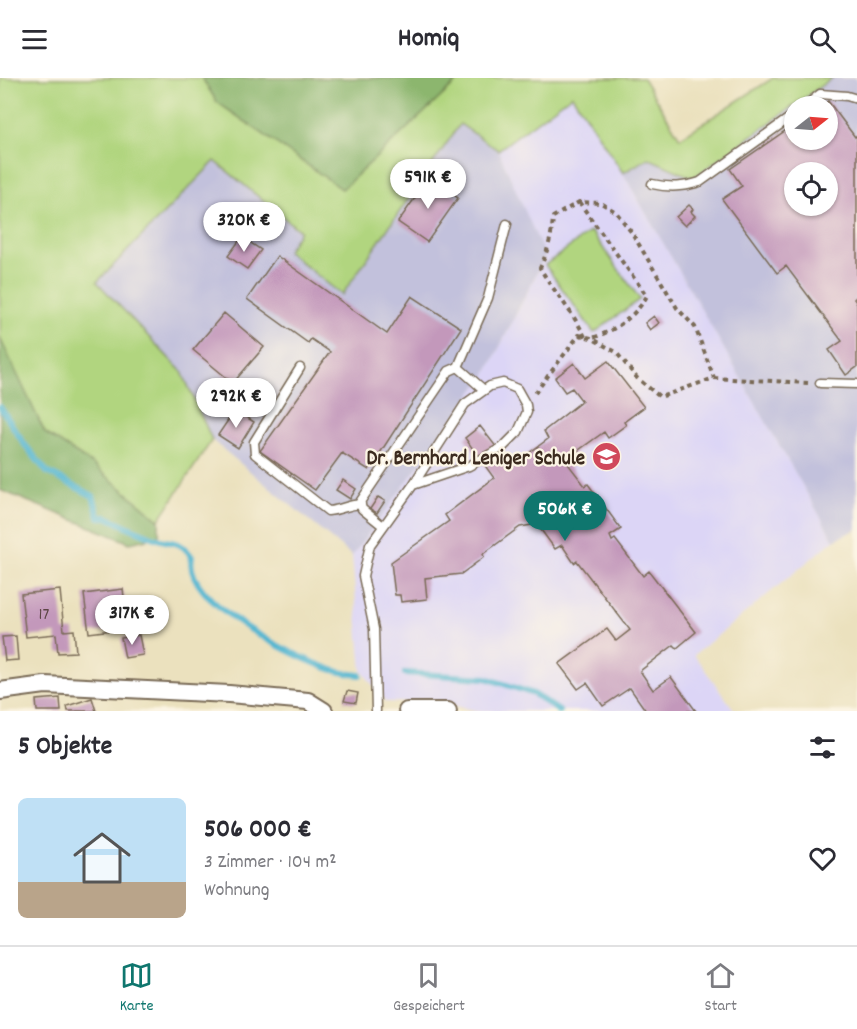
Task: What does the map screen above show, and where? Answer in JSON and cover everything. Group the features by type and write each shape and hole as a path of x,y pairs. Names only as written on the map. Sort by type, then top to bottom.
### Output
{"street":[{"path":"0,691 55,685 229,694 308,701 324,711"},
{"path":"407,711 448,711"}],"lane":[{"path":"818,96 820,94 847,96 857,99"},
{"path":"652,184 668,188 700,182 784,122"},
{"path":"383,526 362,509 360,502 449,370 458,367 488,298 507,224"},
{"path":"458,367 484,390"},
{"path":"300,368 254,442 255,454 328,511 336,510 347,504 360,504"},
{"path":"375,711 374,629 363,576 370,545 413,485 465,404 490,386 503,383 517,389 526,405 527,412 518,432 503,447 469,466 413,485"},
{"path":"820,383 857,384"}],"path":[{"path":"579,202 647,297 626,320 607,333 591,338"},
{"path":"585,337 580,325 556,294 540,268 552,236 553,217 579,202 601,203 616,212 632,233 677,308 695,327 714,378"},
{"path":"526,405 579,335 591,338 616,352 637,378 660,398 714,378 820,383"}],"shaded area":[{"path":"832,78 857,78 857,529 834,540 623,173 648,158 693,178 784,113 784,150 838,150 838,96 807,96"},
{"name":"Dr. Bernhard Leniger Schule","path":"572,95 623,173 834,540 694,655 735,711 479,711 441,703 386,702 362,671 352,556 486,374 545,257 498,150"},
{"path":"460,124 498,150 545,256 486,374 352,556 212,440 182,372 97,282 215,161 300,232 342,295"}],"green space":[{"path":"0,78 202,78 217,102 342,189 461,78 643,78 680,138 773,78 832,78 807,96 784,96 784,113 693,178 648,158 623,173 572,95 498,150 460,124 342,295 287,251 300,231 215,161 97,282 182,372 212,440 159,520 91,463 45,433 0,340"},
{"path":"202,78 461,78 342,189 217,102"},
{"path":"591,231 640,299 594,333 545,265"},
{"path":"0,338 45,433 91,463 159,520 159,536 130,543 0,490"}],"building":[{"path":"838,114 855,137 857,135 857,296 854,299 857,303 857,367 846,375 829,350 842,341 786,266 777,273 722,199 742,186 730,169 784,132 784,150 838,150"},
{"path":"429,178 458,198 427,242 398,222"},
{"path":"689,205 695,216 685,226 676,217"},
{"path":"242,237 261,250 247,269 228,256"},
{"path":"277,256 387,334 412,296 461,328 369,470 342,453 315,490 260,451 330,352 311,339 308,343 247,299"},
{"path":"224,313 264,347 233,383 193,350"},
{"path":"654,316 659,323 650,330 645,323"},
{"path":"608,361 644,407 624,422 626,425 608,438 604,432 565,460 585,486 588,484 621,529 610,536 612,541 615,539 643,576 649,571 696,632 677,648 674,645 640,671 653,690 671,677 696,711 646,711 630,688 603,706 587,683 578,689 559,664 607,629 616,641 630,630 577,561 574,563 562,545 555,549 536,523 520,527 483,554 484,557 461,574 425,578 427,599 401,602 400,595 395,595 391,562 449,521 445,515 494,478 465,438 480,426 511,466 548,439 544,431 582,401 572,388 565,392 555,378 574,363 585,378"},
{"path":"235,410 254,422 238,448 218,435"},
{"path":"343,480 356,489 350,499 336,490"},
{"path":"378,497 385,501 377,513 370,509"},
{"path":"123,589 128,628 89,633 84,594"},
{"path":"60,590 64,631 74,630 76,652 58,653 56,634 26,637 21,594"},
{"path":"139,635 143,655 125,658 121,638"},
{"path":"16,636 18,660 5,661 2,637"},
{"path":"347,691 358,693 356,703 344,701"},
{"path":"60,698 61,711 37,711 36,700"},
{"path":"92,698 96,711 68,711 67,706"}],"waterway":[{"path":"0,407 25,445 47,472 93,496 99,517 107,517 149,536 183,547 192,557 193,574 204,592 223,610 270,641 316,664 343,673 360,675"},
{"path":"405,673 486,678 534,694 559,711"}],"place":[{"name":"Dr. Bernhard Leniger Schule","path":"606,457"}]}
